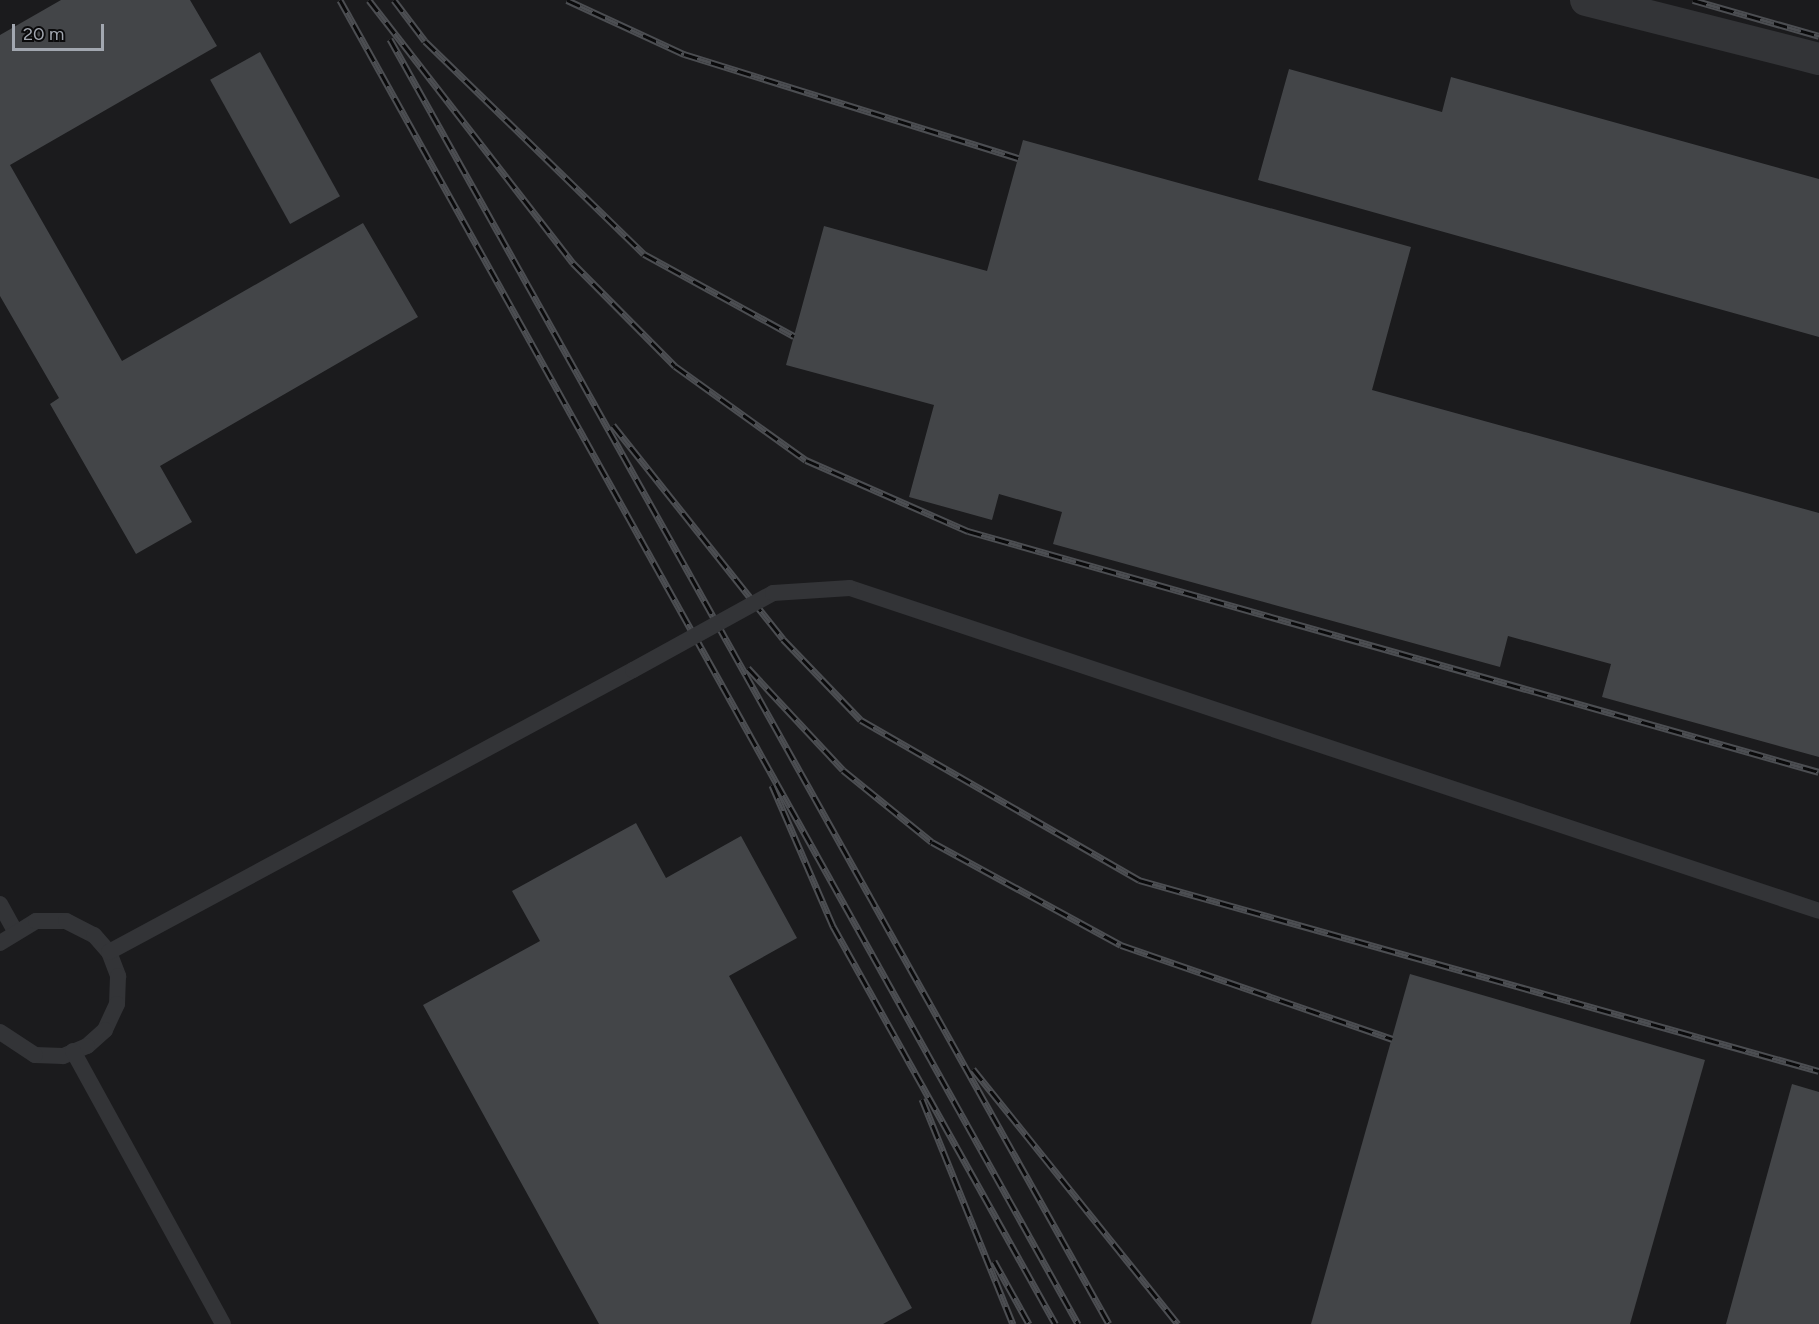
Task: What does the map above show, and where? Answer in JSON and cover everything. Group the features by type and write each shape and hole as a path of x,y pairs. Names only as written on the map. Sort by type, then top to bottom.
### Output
{"street":[{"path":"1586,0 1819,59"}],"lane":[{"path":"109,952 773,593 850,588 1819,911"},
{"path":"0,904 14,929"},
{"path":"0,943 14,929 36,921 66,921 94,935 109,952 118,976 117,1004 105,1030 73,1051 35,1055 0,1032"},
{"path":"73,1051 224,1324"}],"shaded area":[{"path":"0,0 1819,0 1819,1324 0,1324"}],"building":[{"path":"61,0 190,0 217,46 10,165 122,361 363,223 418,317 160,466 192,522 136,554 50,404 59,398 0,296 0,35"},
{"path":"260,52 340,196 290,224 210,80"},
{"path":"1289,69 1442,112 1451,77 1819,179 1819,337 1258,180"},
{"path":"1023,140 1411,247 1372,390 1819,513 1819,757 1602,697 1611,664 1508,636 1500,667 1053,544 1062,512 999,494 992,520 909,497 934,405 786,365 824,226 987,271"},
{"path":"636,823 666,878 741,836 797,938 729,976 912,1308 883,1324 599,1324 423,1005 540,941 512,891"},
{"path":"1410,974 1705,1060 1630,1324 1311,1324"},
{"path":"1792,1084 1819,1092 1819,1324 1726,1324"}],"railway":[{"path":"340,0 1078,1324"},
{"path":"369,0 573,263 675,366 806,460 968,531 1819,772"},
{"path":"394,0 425,41 644,254 794,336"},
{"path":"567,0 684,54 1018,158"},
{"path":"1693,0 1819,36"},
{"path":"390,39 1109,1324"},
{"path":"613,425 783,639 861,720 1139,880 1819,1071"},
{"path":"748,668 843,770 932,842 1121,945 1392,1039"},
{"path":"772,785 833,926 1055,1324"},
{"path":"973,1069 1178,1324"},
{"path":"922,1099 1013,1324"},
{"path":"994,1261 1029,1324"}]}
